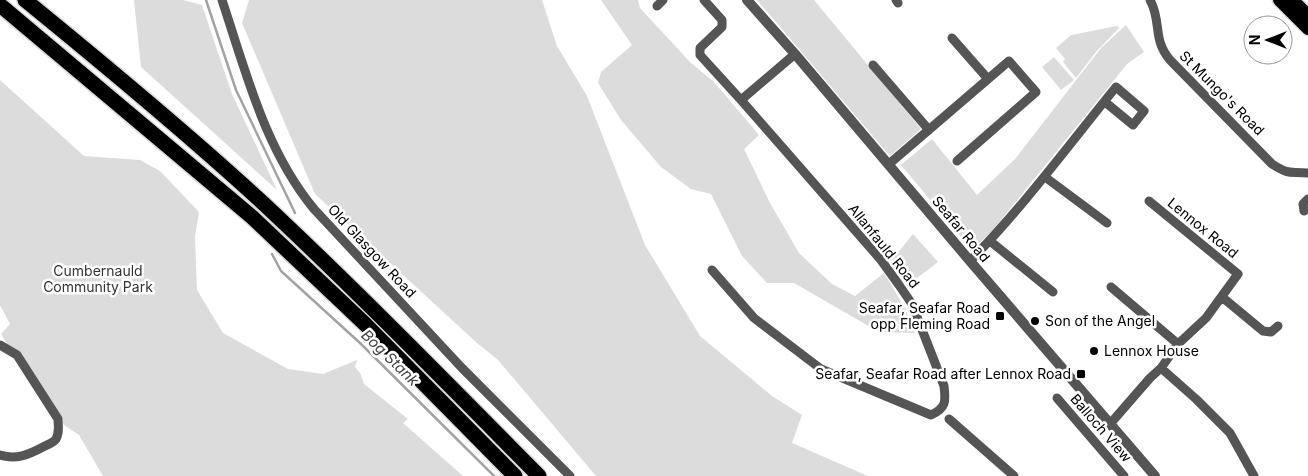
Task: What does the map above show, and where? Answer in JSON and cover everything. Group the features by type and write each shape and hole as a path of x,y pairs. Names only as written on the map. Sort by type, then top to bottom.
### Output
{"highway":[{"path":"25,0 144,98 263,203 373,308 539,476"},
{"path":"0,5 252,217 365,324 515,476"}],"main road":[{"path":"1279,0 1308,30"},
{"path":"1293,0 1308,15"}],"street":[{"name":"Old Glasgow Road","path":"222,0 244,68 272,141 298,190 462,368 570,476"},
{"name":"Allanfauld Road","path":"704,0 722,20 722,27 700,48 700,55 742,100 881,260 908,298 944,386 946,400 940,411 931,415 821,369 754,318 712,270"},
{"name":"Seafar Road","path":"747,0 1155,476"},
{"name":"St Mungo's Road","path":"1150,0 1155,8 1157,17 1158,40 1170,60 1272,164 1284,172 1293,174 1308,173"},
{"path":"952,38 988,79"},
{"path":"742,100 795,54"},
{"path":"888,164 1009,61 1039,89 982,146 957,161"},
{"path":"873,65 929,130"},
{"path":"970,261 1045,177 1105,102"},
{"path":"1045,177 1106,223"},
{"path":"1304,211 1303,204 1308,199"},
{"name":"Lennox Road","path":"1110,424 1161,368 1178,344 1206,318 1238,274 1149,201"},
{"path":"990,240 1053,292"},
{"path":"1111,287 1178,344"},
{"path":"1222,297 1263,331 1271,332 1278,326"},
{"path":"0,345 17,355 58,419 59,431 57,438 53,442 26,456 9,457 0,455"},
{"path":"1161,368 1230,433 1254,476"},
{"name":"Balloch View","path":"1057,398 1124,476"},
{"path":"949,419 1014,476"}],"green space":[{"path":"134,0 183,0 202,5 232,94 277,190 141,67"},
{"path":"249,0 542,0 557,46 587,96 645,245 700,336 772,396 802,415 792,443 868,476 596,476 498,360 477,343 315,194 242,23"},
{"path":"601,0 638,0 640,8 690,62 714,82 759,135 744,149 770,203 799,253 832,284 855,296 884,273 904,306 915,333 879,332 794,283 767,283 742,256 711,194 691,189 661,167 621,120 598,83 601,72 632,45"},
{"path":"757,0 814,0 921,129 890,156"},
{"path":"1126,25 1144,52 1127,64 993,230 972,250 901,165 932,139 977,195 1015,159 1101,48"},
{"path":"1117,26 1119,28 1096,52 1076,78 1063,62 1065,59 1056,48 1071,35"},
{"path":"1054,57 1074,80 1061,90 1042,67"},
{"name":"Cumbernauld Community Park","path":"0,80 84,156 140,160 160,171 199,212 195,237 197,290 223,333 288,369 323,374 357,360 355,367 360,373 364,384 408,419 403,423 463,476 103,476 79,435 64,425 19,351 7,344 1,334 10,324 0,305"},
{"path":"913,234 938,262 909,284 891,261"}],"waterway":[{"name":"Bog Stank","path":"206,0 236,90 295,213"},
{"name":"Bog Stank","path":"272,254 281,271 360,343 494,476"}],"place":[{"name":"Seafar, Seafar Road opp Fleming Road","path":"1000,316"},
{"name":"Son of the Angel","path":"1035,321"},
{"name":"Lennox House","path":"1094,351"},
{"name":"Seafar, Seafar Road after Lennox Road","path":"1081,374"}]}
